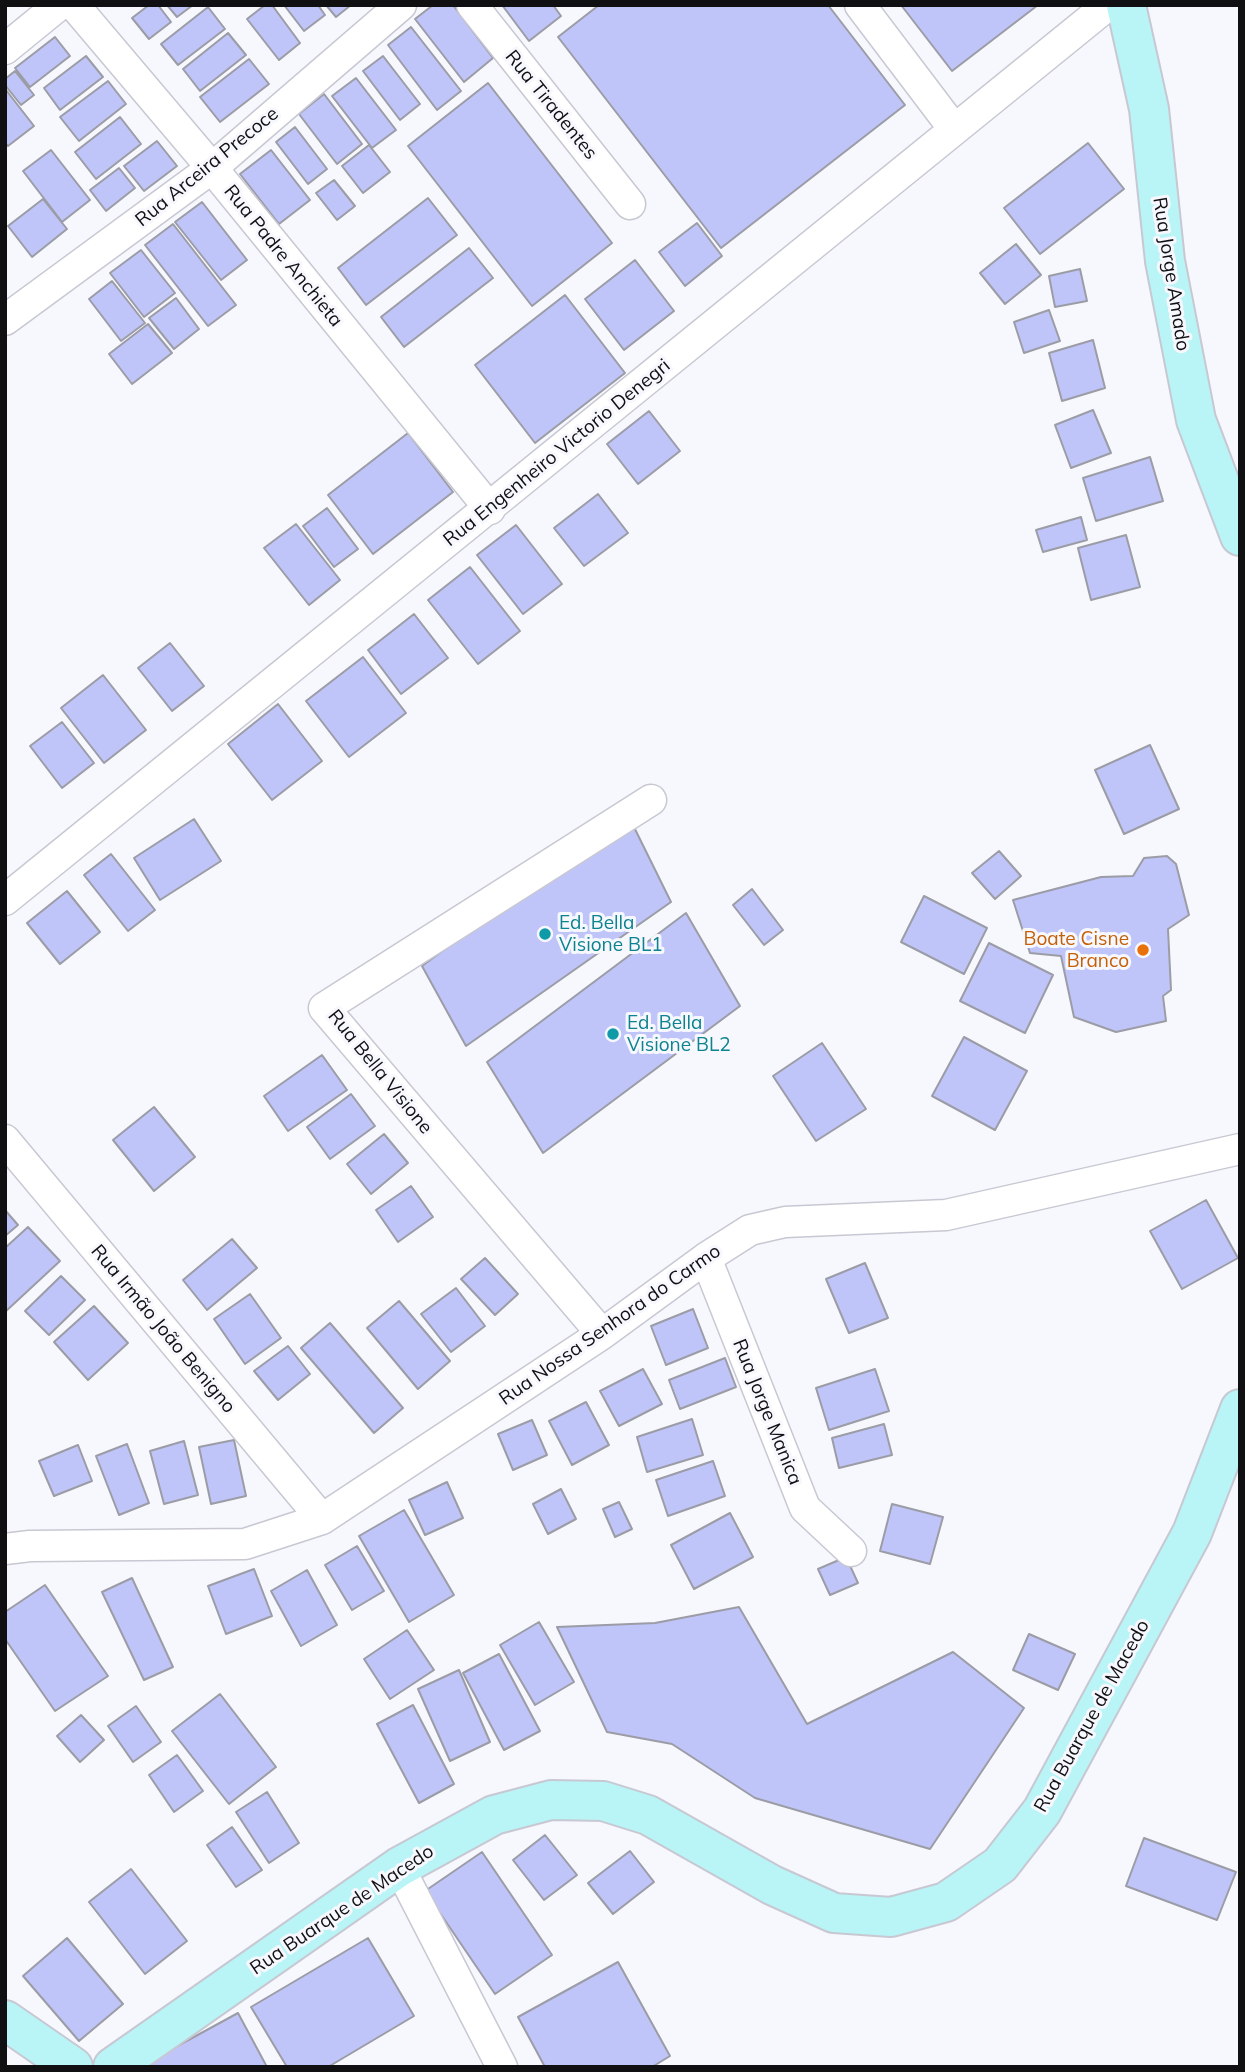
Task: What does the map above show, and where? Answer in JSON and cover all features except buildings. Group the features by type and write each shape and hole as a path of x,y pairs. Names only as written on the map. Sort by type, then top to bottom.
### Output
{"main road":[{"name":"Rua Jorge Amado","path":"1126,5 1149,109 1165,261 1196,420 1240,536"},
{"name":"Rua Buarque de Macedo","path":"113,2067 399,1867 494,1815 551,1800 603,1801 648,1815 772,1885 834,1913 891,1917 946,1902 1000,1865 1042,1811 1192,1533 1240,1409"},
{"path":"5,2020 73,2067"}],"street":[{"path":"5,49 59,5"},
{"name":"Rua Padre Anchieta","path":"74,5 212,168 490,509"},
{"name":"Rua Arceira Precoce","path":"5,320 212,168 401,5"},
{"name":"Rua Tiradentes","path":"472,5 631,204"},
{"path":"860,5 954,129"},
{"name":"Rua Engenheiro Victorio Denegri","path":"5,900 1108,5"},
{"name":"Rua Bella Visione","path":"601,1334 324,1008 652,800"},
{"name":"Rua Irmão João Benigno","path":"5,1140 322,1519"},
{"name":"Rua Nossa Senhora do Carmo","path":"5,1549 30,1546 245,1544 322,1519 601,1334 706,1258 750,1230 785,1222 946,1215 1240,1149"},
{"name":"Rua Jorge Manica","path":"706,1258 806,1508 851,1551"},
{"path":"399,1867 502,2067"}],"place":[{"name":"Ed. Bella Visione BL1","path":"545,934"},
{"name":"Boate Cisne Branco","path":"1143,950"},
{"name":"Ed. Bella Visione BL2","path":"613,1034"}]}
